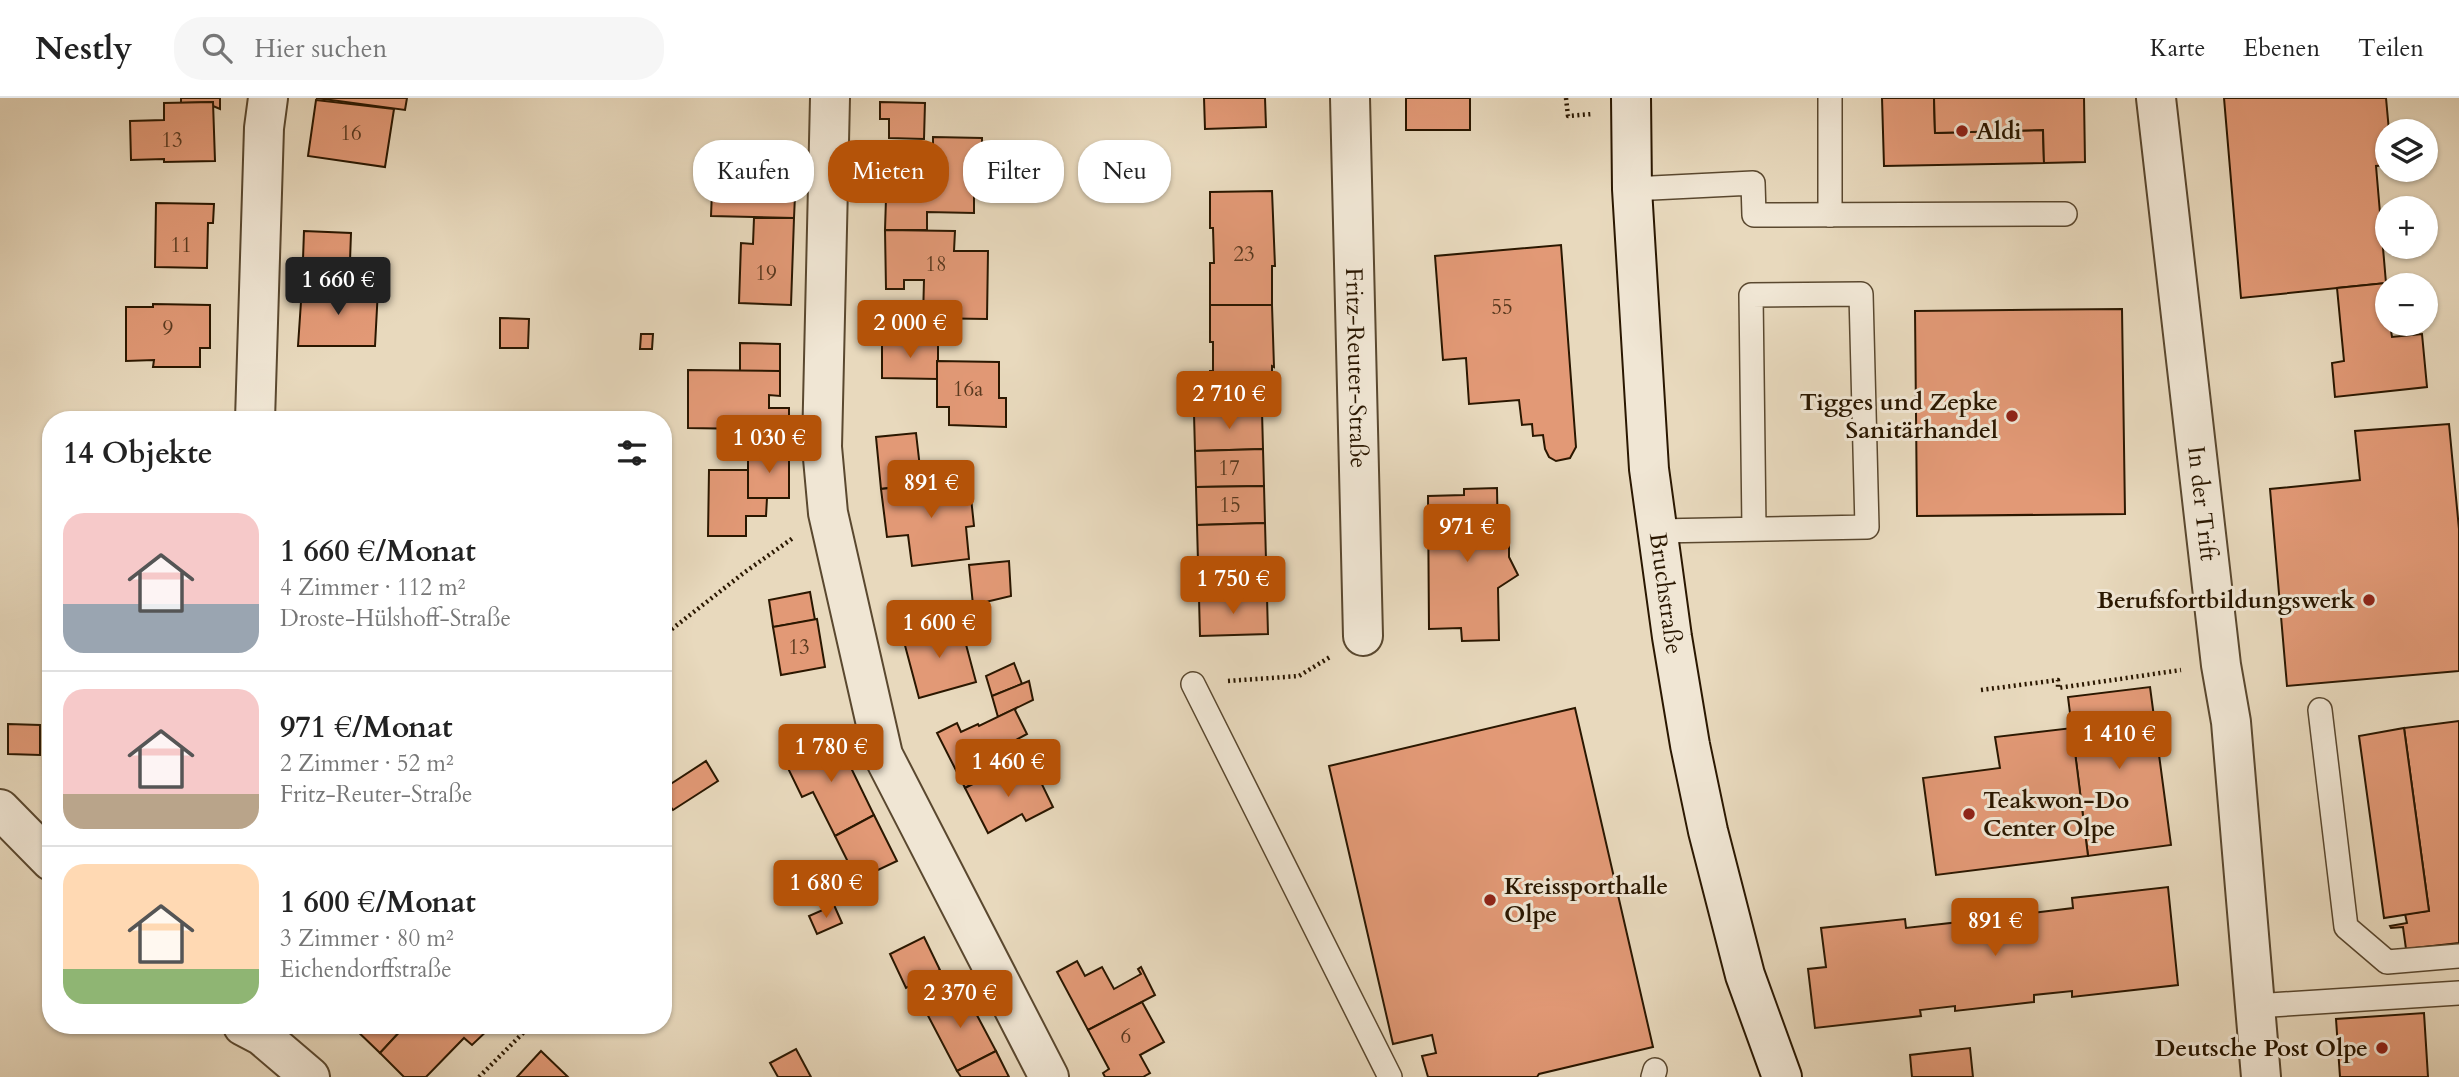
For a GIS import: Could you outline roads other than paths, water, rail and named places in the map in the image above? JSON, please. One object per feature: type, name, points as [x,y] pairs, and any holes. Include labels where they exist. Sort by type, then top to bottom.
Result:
[{"type":"street","points":[[255,411],[264,128],[268,98]]},
{"type":"street","points":[[830,98],[822,447],[828,513],[883,755],[1049,1077]]},
{"type":"street","name":"Fritz-Reuter-Straße","points":[[1350,98],[1363,636]]},
{"type":"street","name":"Bruchstraße","points":[[1631,98],[1632,189],[1649,469],[1690,745],[1707,831],[1745,975],[1782,1077]]},
{"type":"street","name":"In der Trift","points":[[2156,98],[2221,664],[2231,722],[2260,1077]]},
{"type":"street","points":[[0,809],[42,852]]},
{"type":"street","points":[[262,1034],[310,1077]]},
{"type":"lane","points":[[1830,98],[1830,215]]},
{"type":"lane","points":[[1632,189],[1753,184],[1754,215],[2065,214]]},
{"type":"lane","points":[[1657,531],[1867,527],[1861,294],[1751,295],[1754,529]]},
{"type":"lane","points":[[1194,684],[1390,1077]]},
{"type":"lane","points":[[2320,710],[2346,927],[2387,962],[2459,956]]},
{"type":"lane","points":[[2255,1006],[2459,993]]},
{"type":"place","name":"Aldi","points":[[1962,131]]},
{"type":"place","name":"Tigges und Zepke Sanitärhandel","points":[[2012,416]]},
{"type":"place","name":"Berufsfortbildungswerk","points":[[2369,600]]},
{"type":"place","name":"Teakwon-Do Center Olpe","points":[[1969,814]]},
{"type":"place","name":"Kreissporthalle Olpe","points":[[1490,900]]},
{"type":"place","name":"Deutsche Post Olpe","points":[[2382,1048]]}]
